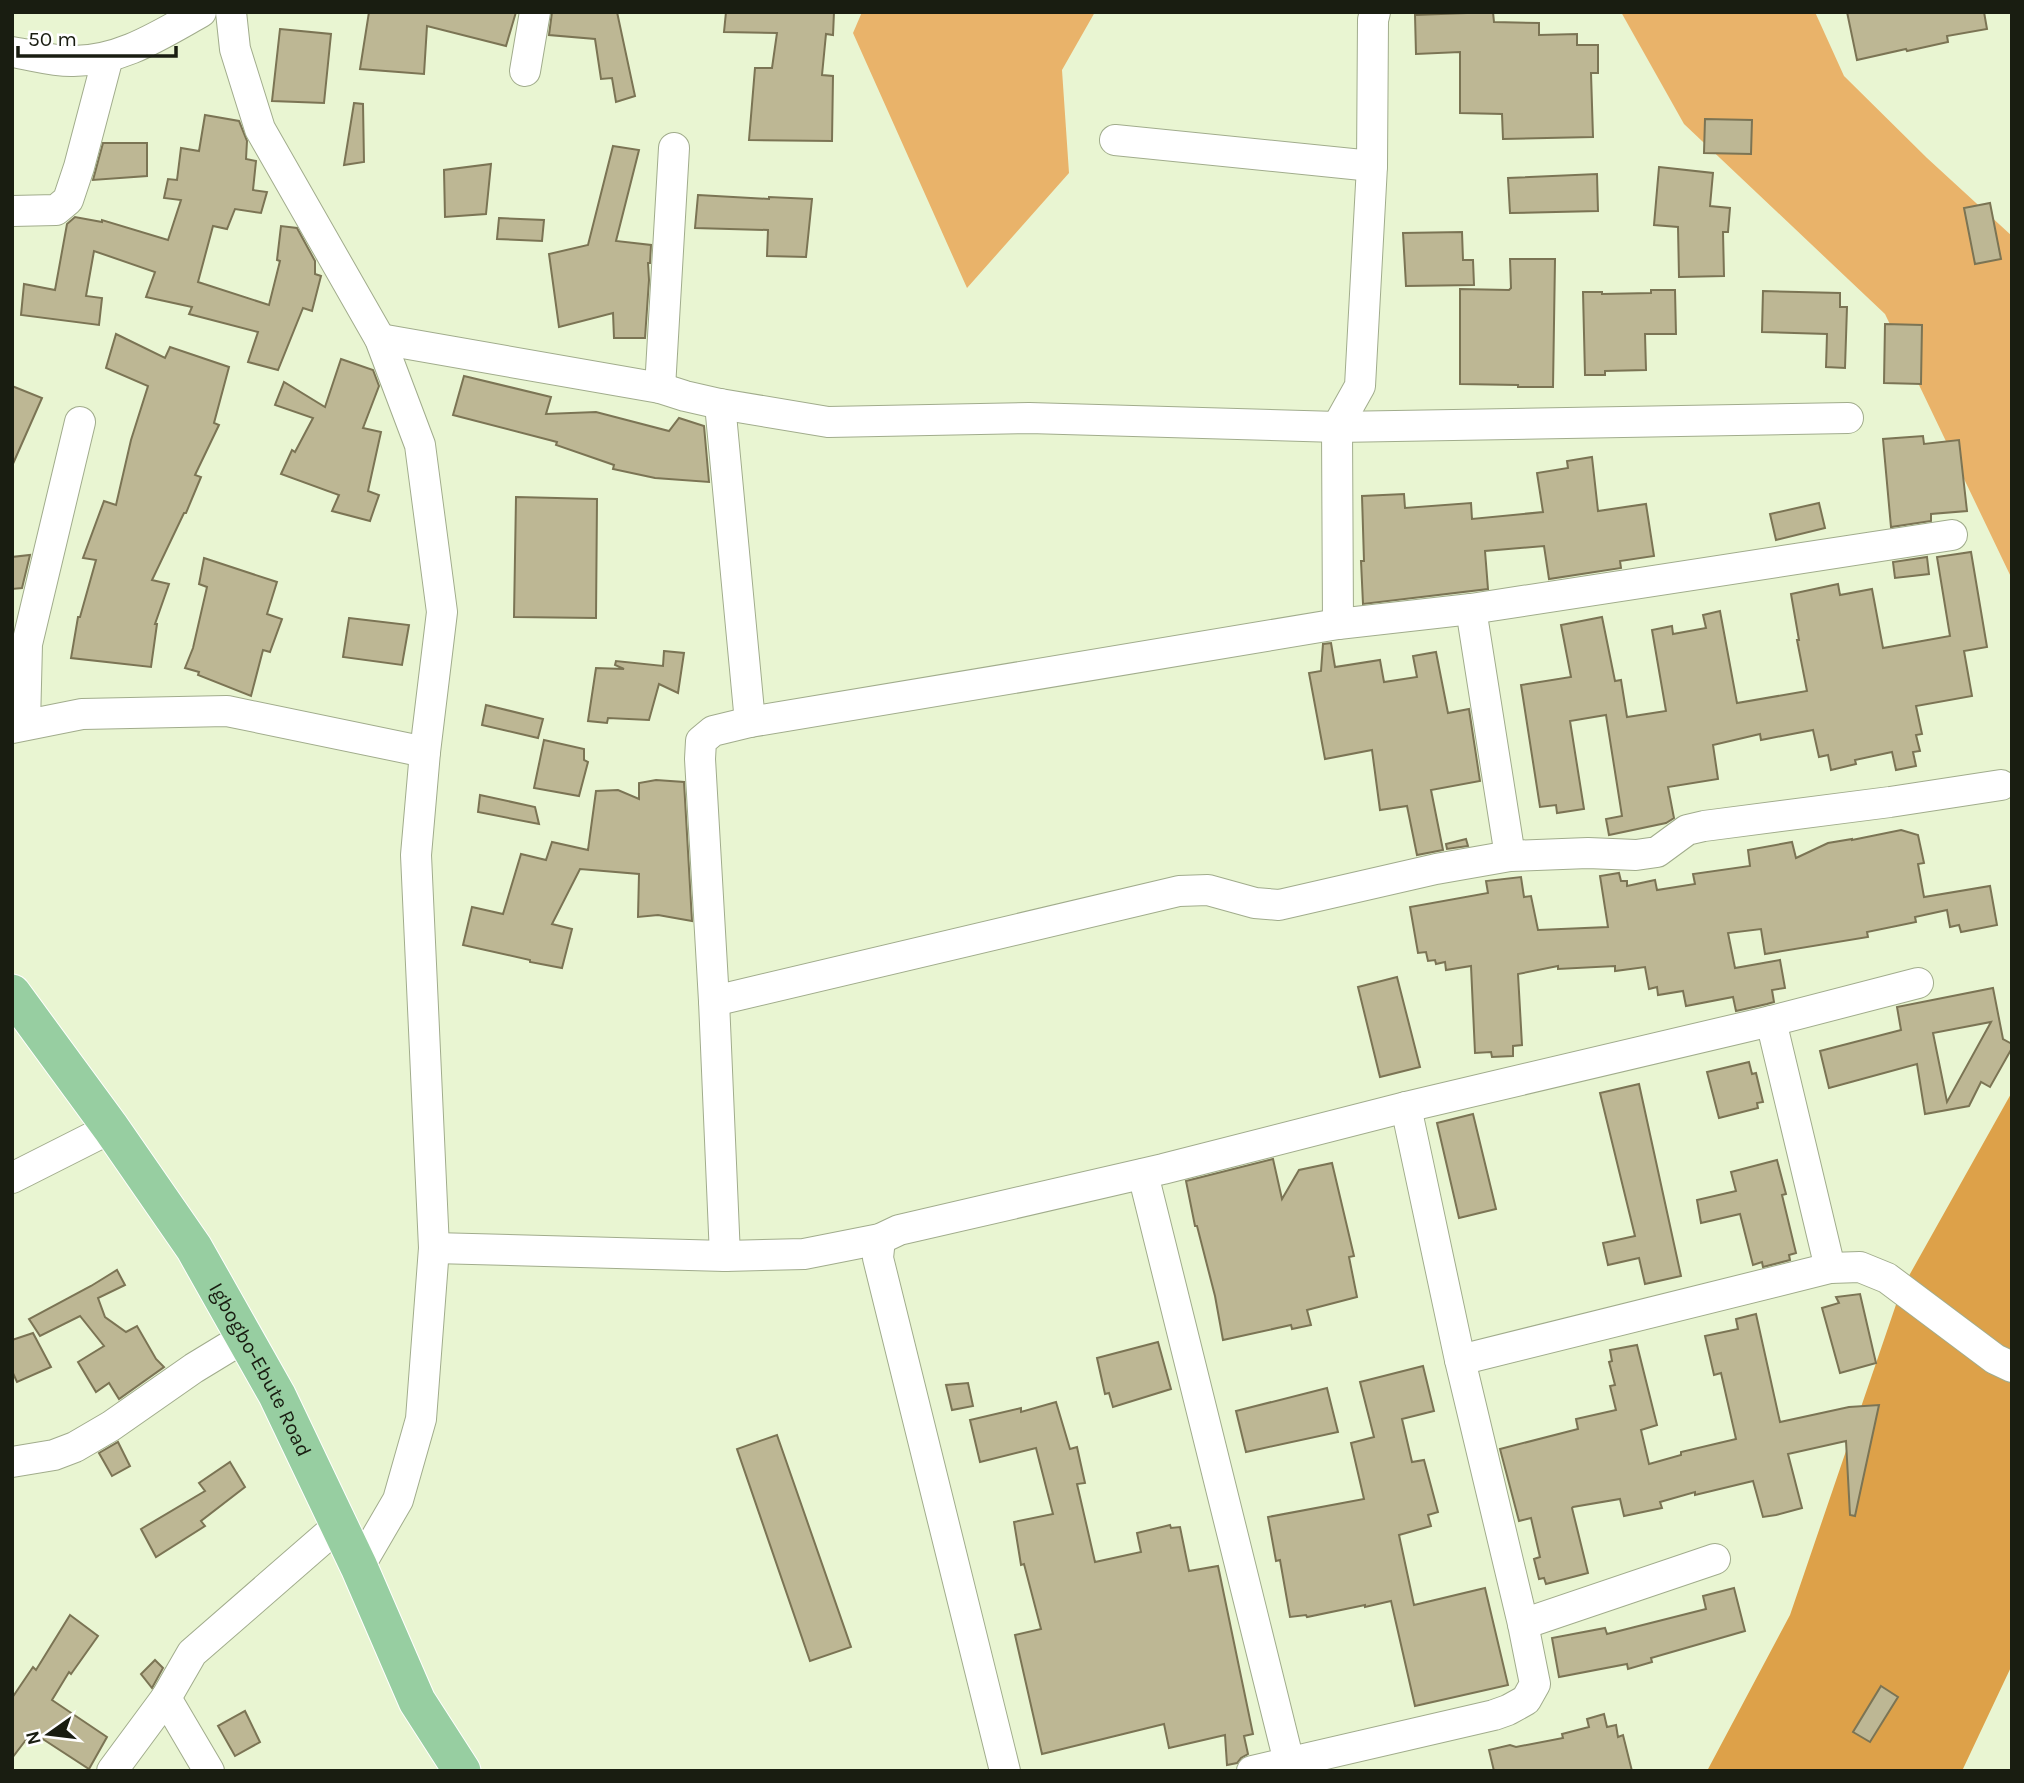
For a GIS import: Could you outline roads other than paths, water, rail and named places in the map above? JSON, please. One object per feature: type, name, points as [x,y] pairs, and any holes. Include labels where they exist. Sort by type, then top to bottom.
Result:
[{"type":"main road","name":"Igbogbo-Ebute Road","points":[[12,993],[111,1128],[194,1248],[277,1395],[340,1525],[417,1701],[461,1771]]},
{"type":"street","points":[[12,52],[48,60],[72,61],[108,57],[145,43],[201,12]]},
{"type":"street","points":[[231,12],[235,49],[260,129],[380,339],[420,444],[442,612],[416,855],[434,1248],[421,1419],[398,1500],[359,1567]]},
{"type":"street","points":[[526,71],[535,12]]},
{"type":"street","points":[[1338,625],[1337,427],[1360,386],[1372,166],[1373,20],[1376,12]]},
{"type":"street","points":[[12,211],[56,210],[68,200],[108,57]]},
{"type":"street","points":[[1115,140],[1372,166]]},
{"type":"street","points":[[660,388],[674,148]]},
{"type":"street","points":[[380,339],[660,388],[720,404],[828,422],[1028,418],[1337,427],[1848,418]]},
{"type":"street","points":[[720,404],[750,722]]},
{"type":"street","points":[[80,422],[27,644],[19,726],[82,714],[228,711],[425,752]]},
{"type":"street","points":[[724,1256],[715,1001],[700,759],[701,741],[713,731],[750,722],[1338,625],[1471,609],[1952,535]]},
{"type":"street","points":[[1471,609],[1510,856]]},
{"type":"street","points":[[715,1001],[1179,891],[1208,890],[1255,903],[1279,905],[1436,869],[1510,856],[1588,853],[1636,855],[1657,852],[1687,830],[1704,826],[2001,785]]},
{"type":"street","points":[[434,1248],[724,1256],[804,1254],[880,1239],[899,1230],[1143,1174],[1406,1107],[1771,1021],[1918,983]]},
{"type":"street","points":[[1771,1021],[1830,1268]]},
{"type":"street","points":[[1252,1771],[1494,1715],[1526,1700],[1535,1684],[1460,1360],[1406,1107]]},
{"type":"street","points":[[12,1178],[111,1128]]},
{"type":"street","points":[[1143,1174],[1289,1762]]},
{"type":"street","points":[[880,1239],[878,1258],[1005,1771]]},
{"type":"street","points":[[1460,1360],[1830,1268],[1860,1267],[1887,1278],[1995,1359],[2012,1367]]},
{"type":"street","points":[[14,1455],[54,1455],[75,1447],[111,1426],[194,1368],[245,1338]]},
{"type":"street","points":[[112,1771],[166,1698],[192,1653],[340,1525]]},
{"type":"street","points":[[1523,1624],[1714,1559]]},
{"type":"street","points":[[166,1698],[209,1771]]}]
